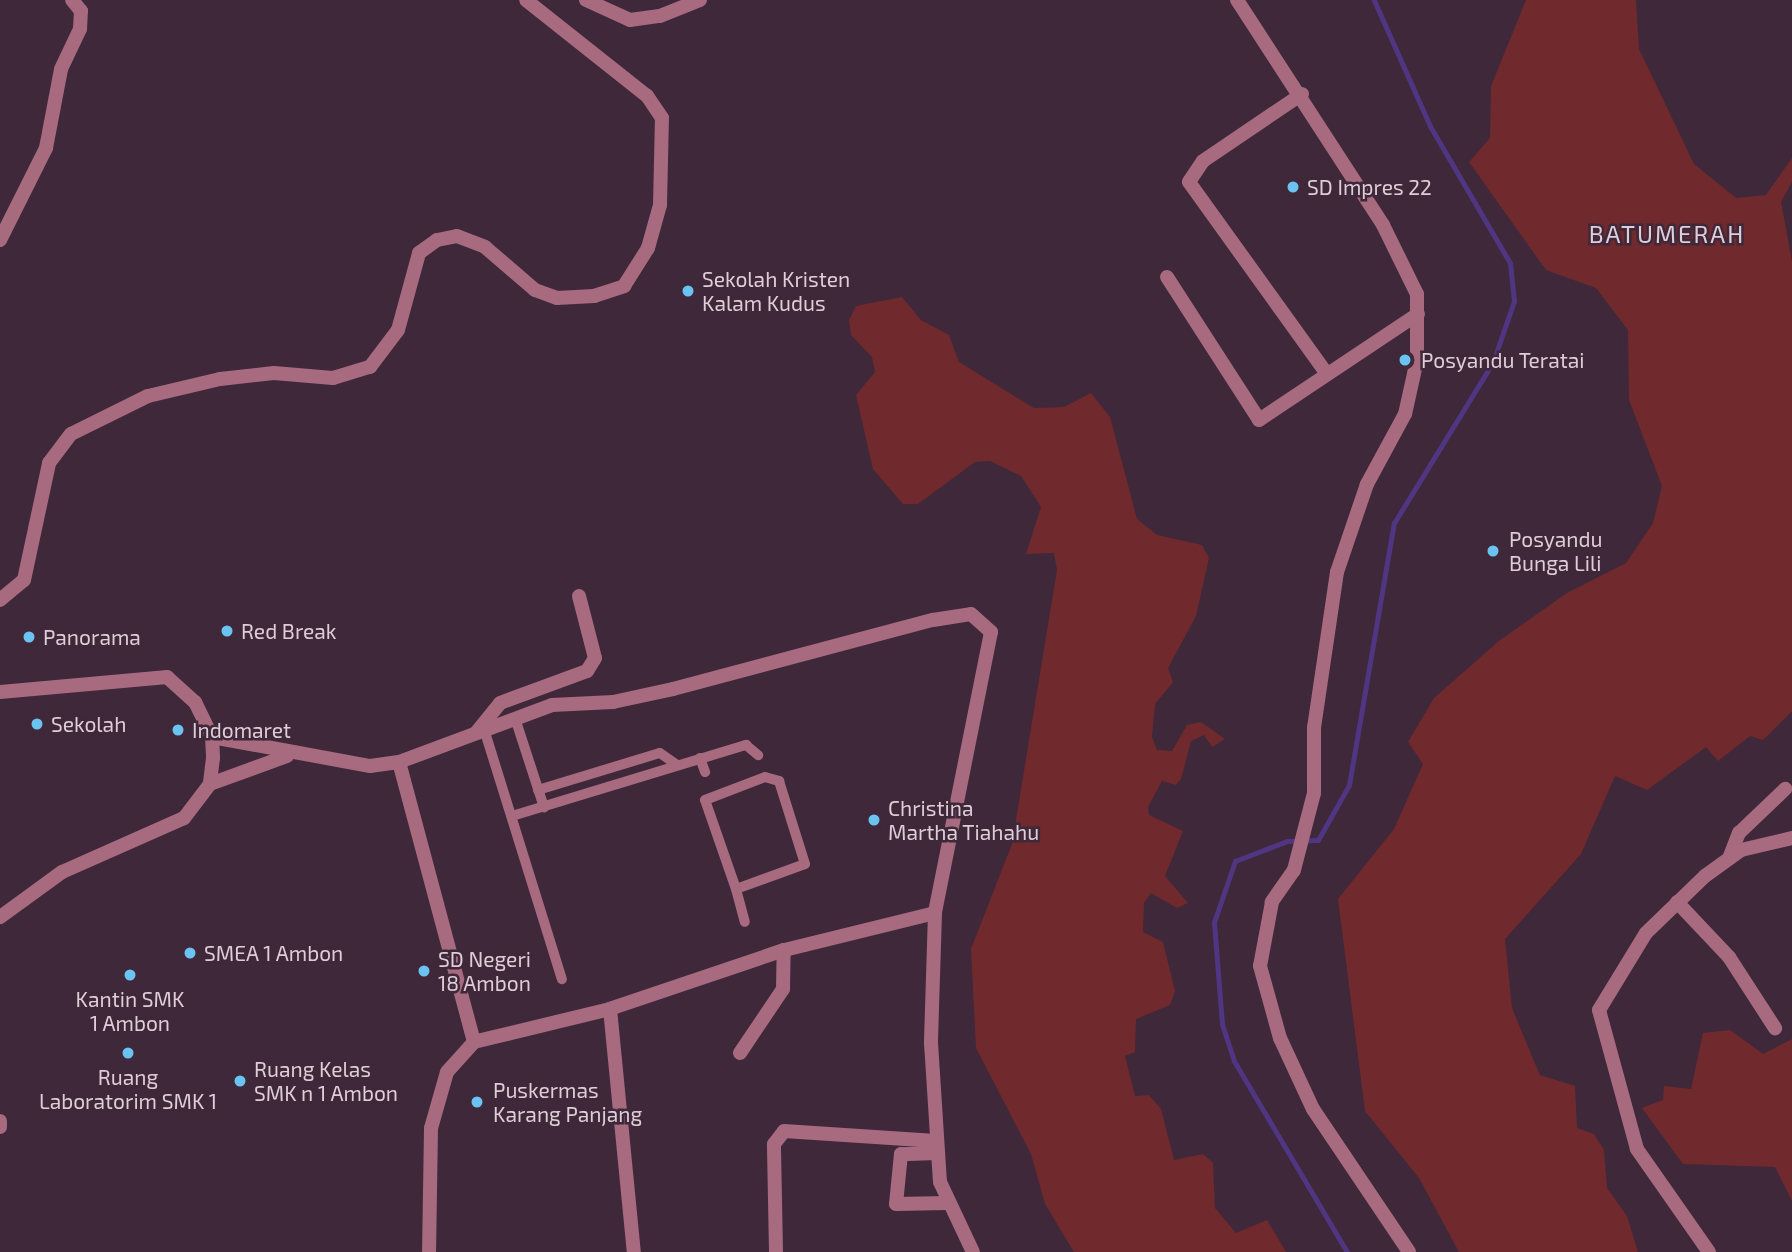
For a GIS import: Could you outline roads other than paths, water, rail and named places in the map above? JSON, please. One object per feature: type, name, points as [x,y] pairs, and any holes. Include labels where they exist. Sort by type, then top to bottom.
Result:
[{"type":"street","points":[[0,240],[48,138],[61,69],[80,29],[81,11],[72,0]]},
{"type":"street","points":[[0,600],[24,580],[49,463],[71,434],[148,396],[220,379],[274,373],[333,378],[370,367],[398,330],[419,253],[452,236],[499,254],[535,290],[573,299],[619,290],[648,248],[665,154],[657,107],[526,0]]},
{"type":"street","points":[[586,0],[630,20],[660,16],[700,0]]},
{"type":"street","points":[[1237,0],[1302,94],[1383,225],[1410,277],[1418,314],[1418,360],[1405,414],[1367,485],[1328,607],[1314,727],[1314,793],[1294,870],[1272,902],[1260,966],[1280,1038],[1313,1110],[1409,1252]]},
{"type":"street","points":[[1302,94],[1203,161],[1189,182],[1327,373]]},
{"type":"street","points":[[1167,277],[1259,420],[1418,314]]},
{"type":"street","points":[[480,731],[500,703],[587,671],[595,658],[579,596]]},
{"type":"street","points":[[212,737],[287,756],[345,766],[399,762],[552,705],[613,702],[673,689],[933,620],[980,618],[991,632],[989,659],[935,914],[937,1147],[946,1203],[973,1252]]},
{"type":"street","points":[[0,692],[167,677],[195,702],[212,737],[210,784],[197,807],[162,832],[62,872],[0,917]]},
{"type":"street","points":[[210,784],[287,756]]},
{"type":"street","points":[[399,762],[474,1042]]},
{"type":"street","points":[[1730,856],[1739,833],[1785,789]]},
{"type":"street","points":[[1709,1252],[1637,1149],[1599,1010],[1646,933],[1677,902],[1730,856],[1792,838]]},
{"type":"street","points":[[1677,902],[1729,957],[1775,1028]]},
{"type":"street","points":[[429,1252],[431,1128],[447,1072],[474,1042],[610,1009],[784,950],[935,914]]},
{"type":"street","points":[[740,1052],[783,989],[784,950]]},
{"type":"street","points":[[610,1009],[634,1252]]},
{"type":"street","points":[[0,1121],[0,1127]]},
{"type":"street","points":[[776,1252],[774,1144],[784,1131],[937,1147]]},
{"type":"street","points":[[937,1147],[901,1154],[896,1204],[946,1203]]},
{"type":"lane","points":[[515,718],[544,807]]},
{"type":"lane","points":[[480,731],[512,816],[562,979]]},
{"type":"lane","points":[[512,816],[746,745],[758,755]]},
{"type":"lane","points":[[538,790],[660,753],[677,765]]},
{"type":"lane","points":[[700,758],[705,772]]},
{"type":"lane","points":[[736,889],[805,864],[779,781],[764,773],[712,791],[705,804],[745,922]]},
{"type":"waterway","points":[[1347,1252],[1234,1061],[1222,1024],[1214,922],[1235,861],[1287,841],[1318,840],[1349,785],[1394,523],[1493,362],[1514,301],[1510,263],[1430,126],[1374,0]]},
{"type":"place","name":"SD Impres 22","points":[[1293,187]]},
{"type":"place","name":"Sekolah Kristen Kalam Kudus","points":[[688,291]]},
{"type":"place","name":"Posyandu Teratai","points":[[1405,360]]},
{"type":"place","name":"Posyandu Bunga Lili","points":[[1493,551]]},
{"type":"place","name":"Red Break","points":[[227,631]]},
{"type":"place","name":"Panorama","points":[[29,637]]},
{"type":"place","name":"Sekolah","points":[[37,724]]},
{"type":"place","name":"Indomaret","points":[[178,730]]},
{"type":"place","name":"Christina Martha Tiahahu","points":[[874,820]]},
{"type":"place","name":"SMEA 1 Ambon","points":[[190,953]]},
{"type":"place","name":"SD Negeri 18 Ambon","points":[[424,971]]},
{"type":"place","name":"Kantin SMK 1 Ambon","points":[[130,975]]},
{"type":"place","name":"Ruang Laboratorim SMK 1","points":[[128,1053]]},
{"type":"place","name":"Ruang Kelas SMK n 1 Ambon","points":[[240,1081]]},
{"type":"place","name":"Puskermas Karang Panjang","points":[[477,1102]]},
{"type":"district","name":"BATUMERAH","points":[[1667,234]]}]
